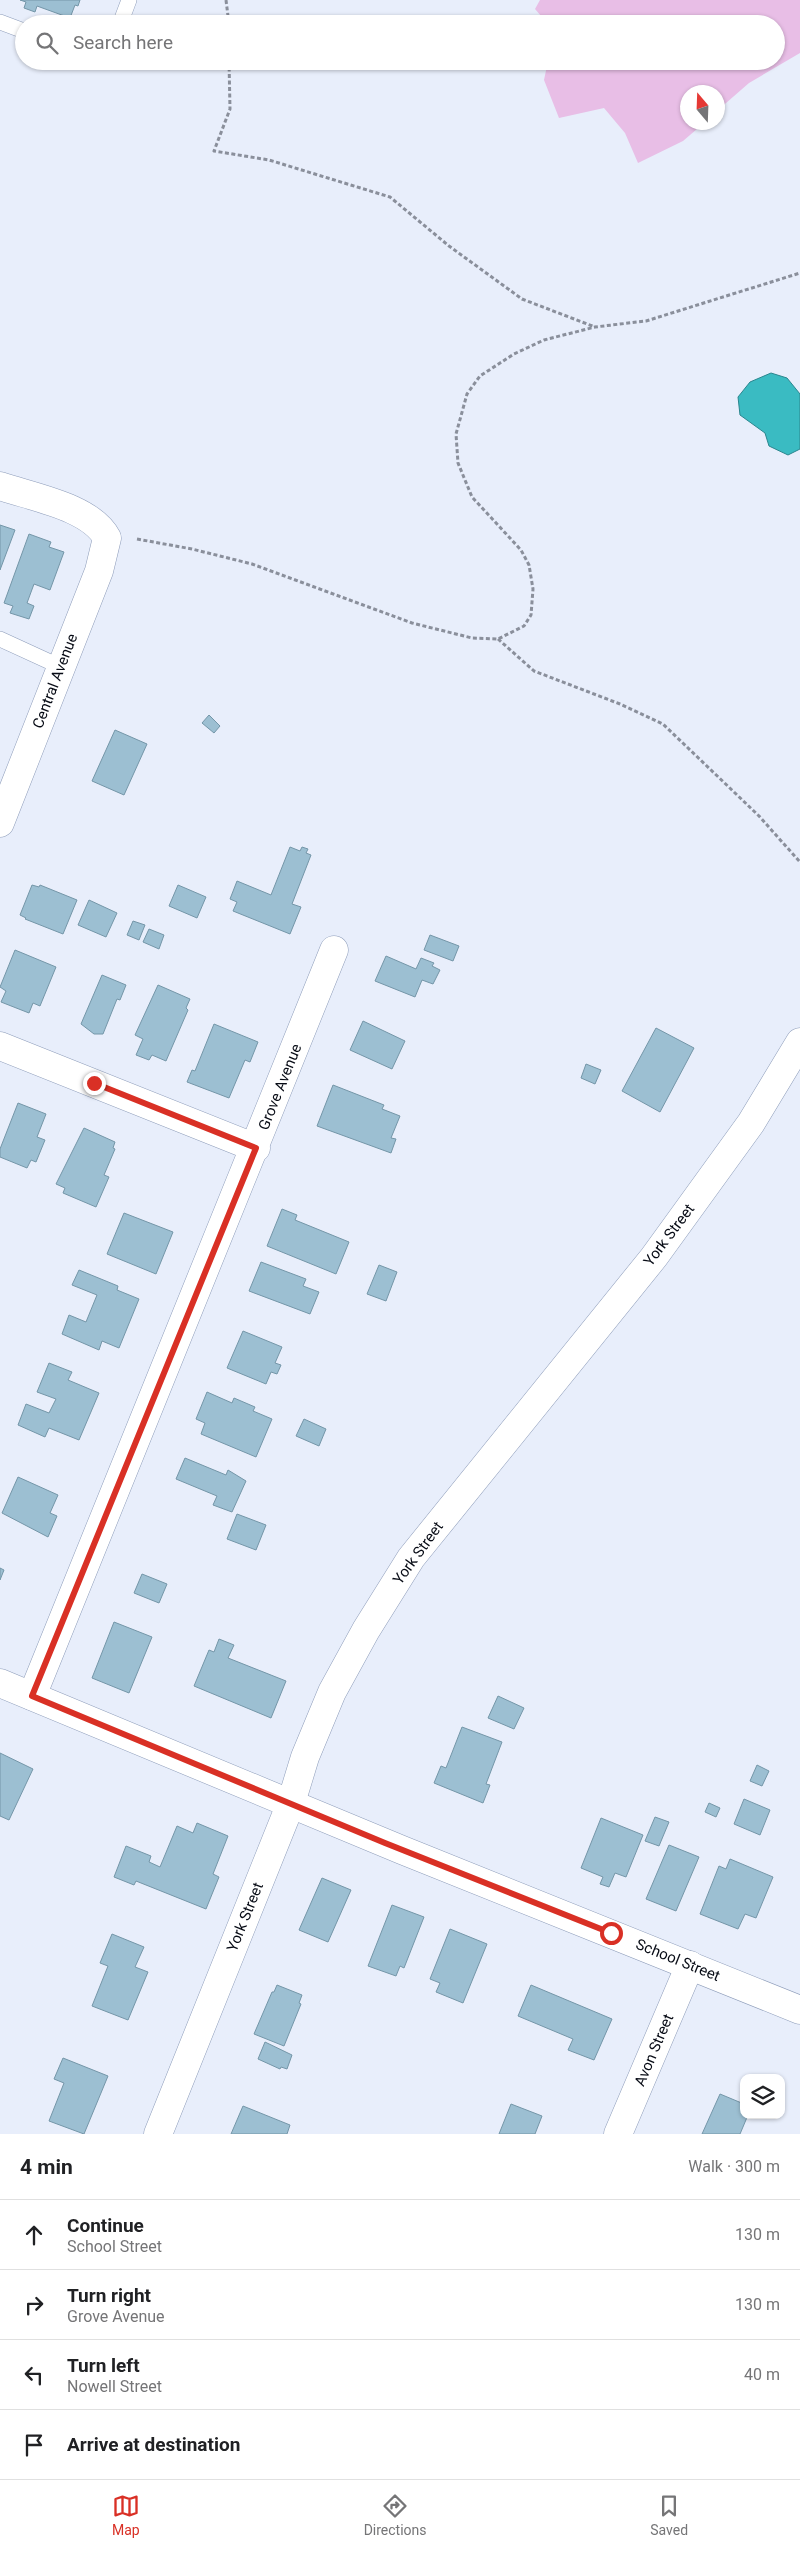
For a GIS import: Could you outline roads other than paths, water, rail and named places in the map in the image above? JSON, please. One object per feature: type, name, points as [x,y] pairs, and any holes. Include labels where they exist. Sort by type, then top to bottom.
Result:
[{"type":"street","name":"Central Avenue","points":[[0,486],[92,519],[107,538],[99,571],[0,823]]},
{"type":"street","name":"Grove Avenue","points":[[32,1696],[256,1148],[334,950]]},
{"type":"street","name":"York Street","points":[[158,2134],[291,1803],[305,1757],[332,1692],[366,1630],[411,1558],[654,1257],[751,1123],[800,1042]]},
{"type":"street","points":[[0,1046],[256,1148]]},
{"type":"street","name":"School Street","points":[[0,1683],[800,2010]]},
{"type":"street","name":"Avon Street","points":[[618,2134],[690,1965]]},
{"type":"lane","points":[[123,15],[129,0]]},
{"type":"lane","points":[[0,22],[15,28]]},
{"type":"lane","points":[[0,639],[61,668]]},
{"type":"water","points":[[771,373],[787,378],[800,394],[800,449],[788,455],[769,446],[765,433],[740,415],[738,397],[750,382]]}]
